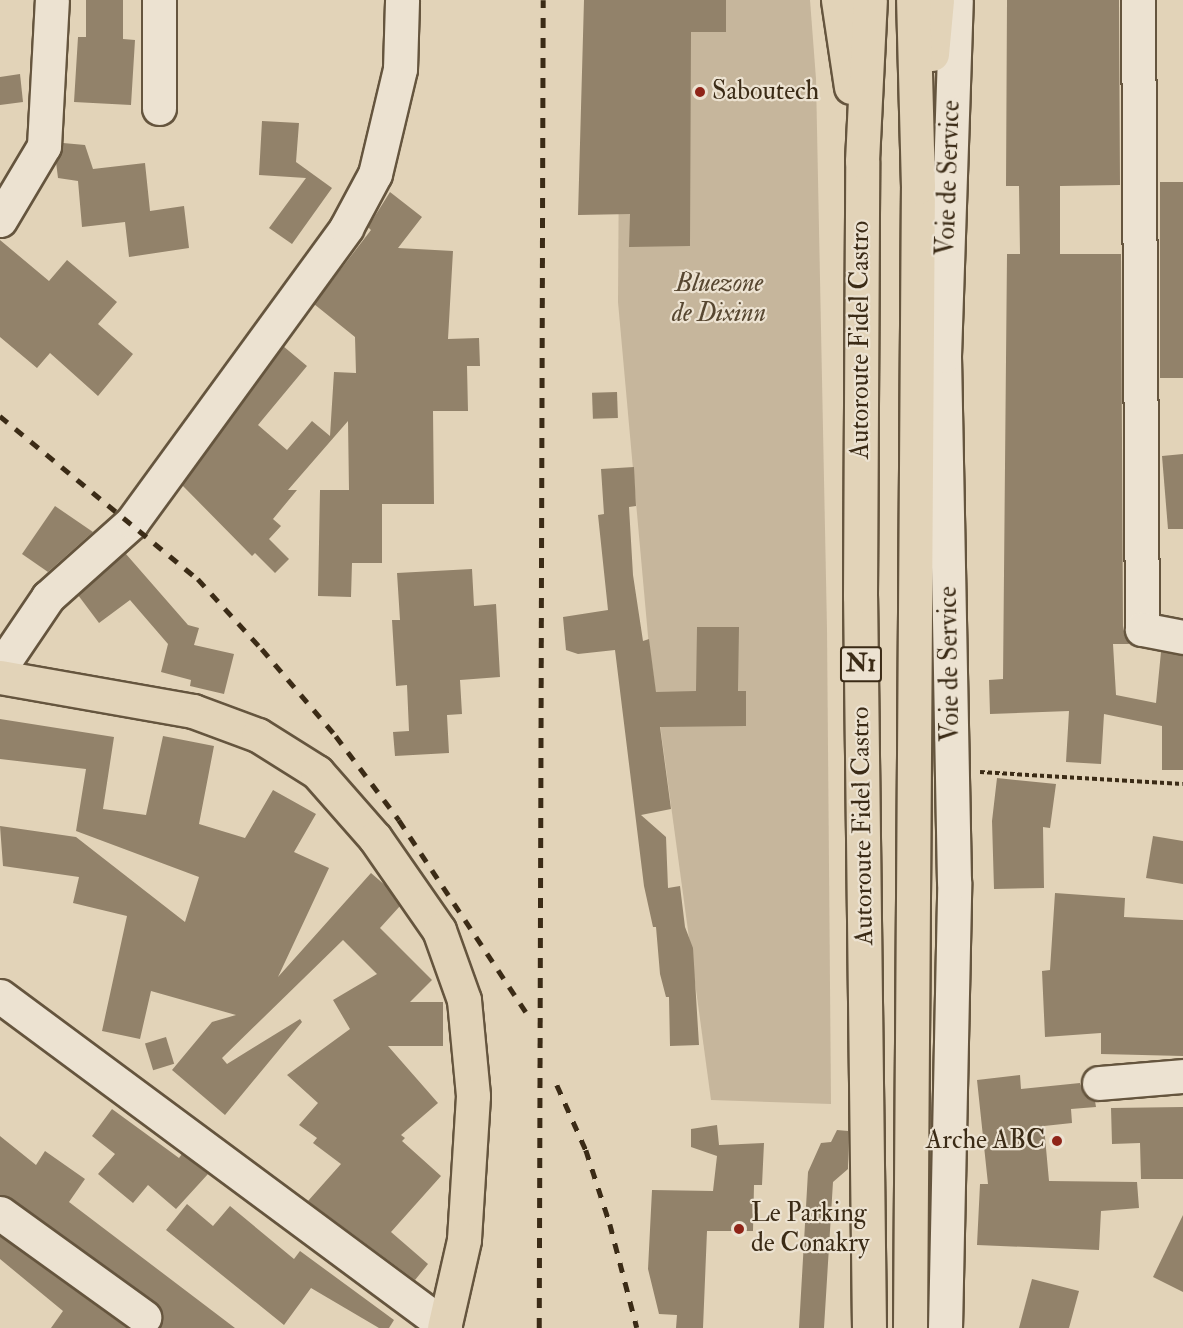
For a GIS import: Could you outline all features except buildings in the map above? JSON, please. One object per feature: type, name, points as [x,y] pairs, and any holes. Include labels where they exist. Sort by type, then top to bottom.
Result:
[{"type":"main road","points":[[838,0],[862,161]]},
{"type":"main road","name":"Autoroute Fidel Castro","points":[[869,1328],[861,596],[862,161],[870,0]]},
{"type":"main road","name":"Autoroute Fidel Castro","points":[[910,1328],[918,187],[913,0]]},
{"type":"main road","points":[[918,187],[937,0]]},
{"type":"main road","points":[[0,677],[193,711],[258,735],[317,772],[375,838],[438,930],[464,1000],[473,1096],[464,1240],[444,1327]]},
{"type":"street","points":[[0,220],[44,146],[52,0]]},
{"type":"street","points":[[159,0],[159,108]]},
{"type":"street","points":[[0,668],[48,597],[132,522],[346,228],[375,174],[400,69],[402,0]]},
{"type":"street","name":"Voie de Service","points":[[945,1328],[953,770],[944,356],[956,0]]},
{"type":"street","points":[[1138,0],[1142,629],[1183,637]]},
{"type":"street","points":[[0,996],[444,1327]]},
{"type":"street","points":[[1099,1083],[1183,1076]]},
{"type":"street","points":[[0,1213],[144,1317]]},
{"type":"path","points":[[953,770],[1183,784]]},
{"type":"green space","name":"Bluezone de Dixinn","points":[[620,0],[810,0],[816,79],[827,629],[831,1104],[711,1100],[648,636],[618,302]]},
{"type":"railway","points":[[539,1328],[543,0]]},
{"type":"railway","points":[[0,416],[198,579],[262,649],[336,736],[399,820],[528,1015]]},
{"type":"railway","points":[[557,1085],[586,1150],[610,1224],[637,1328]]},
{"type":"place","name":"Saboutech","points":[[700,92]]},
{"type":"place","name":"Arche ABC","points":[[1057,1141]]},
{"type":"place","name":"Le Parking de Conakry","points":[[739,1229]]}]
